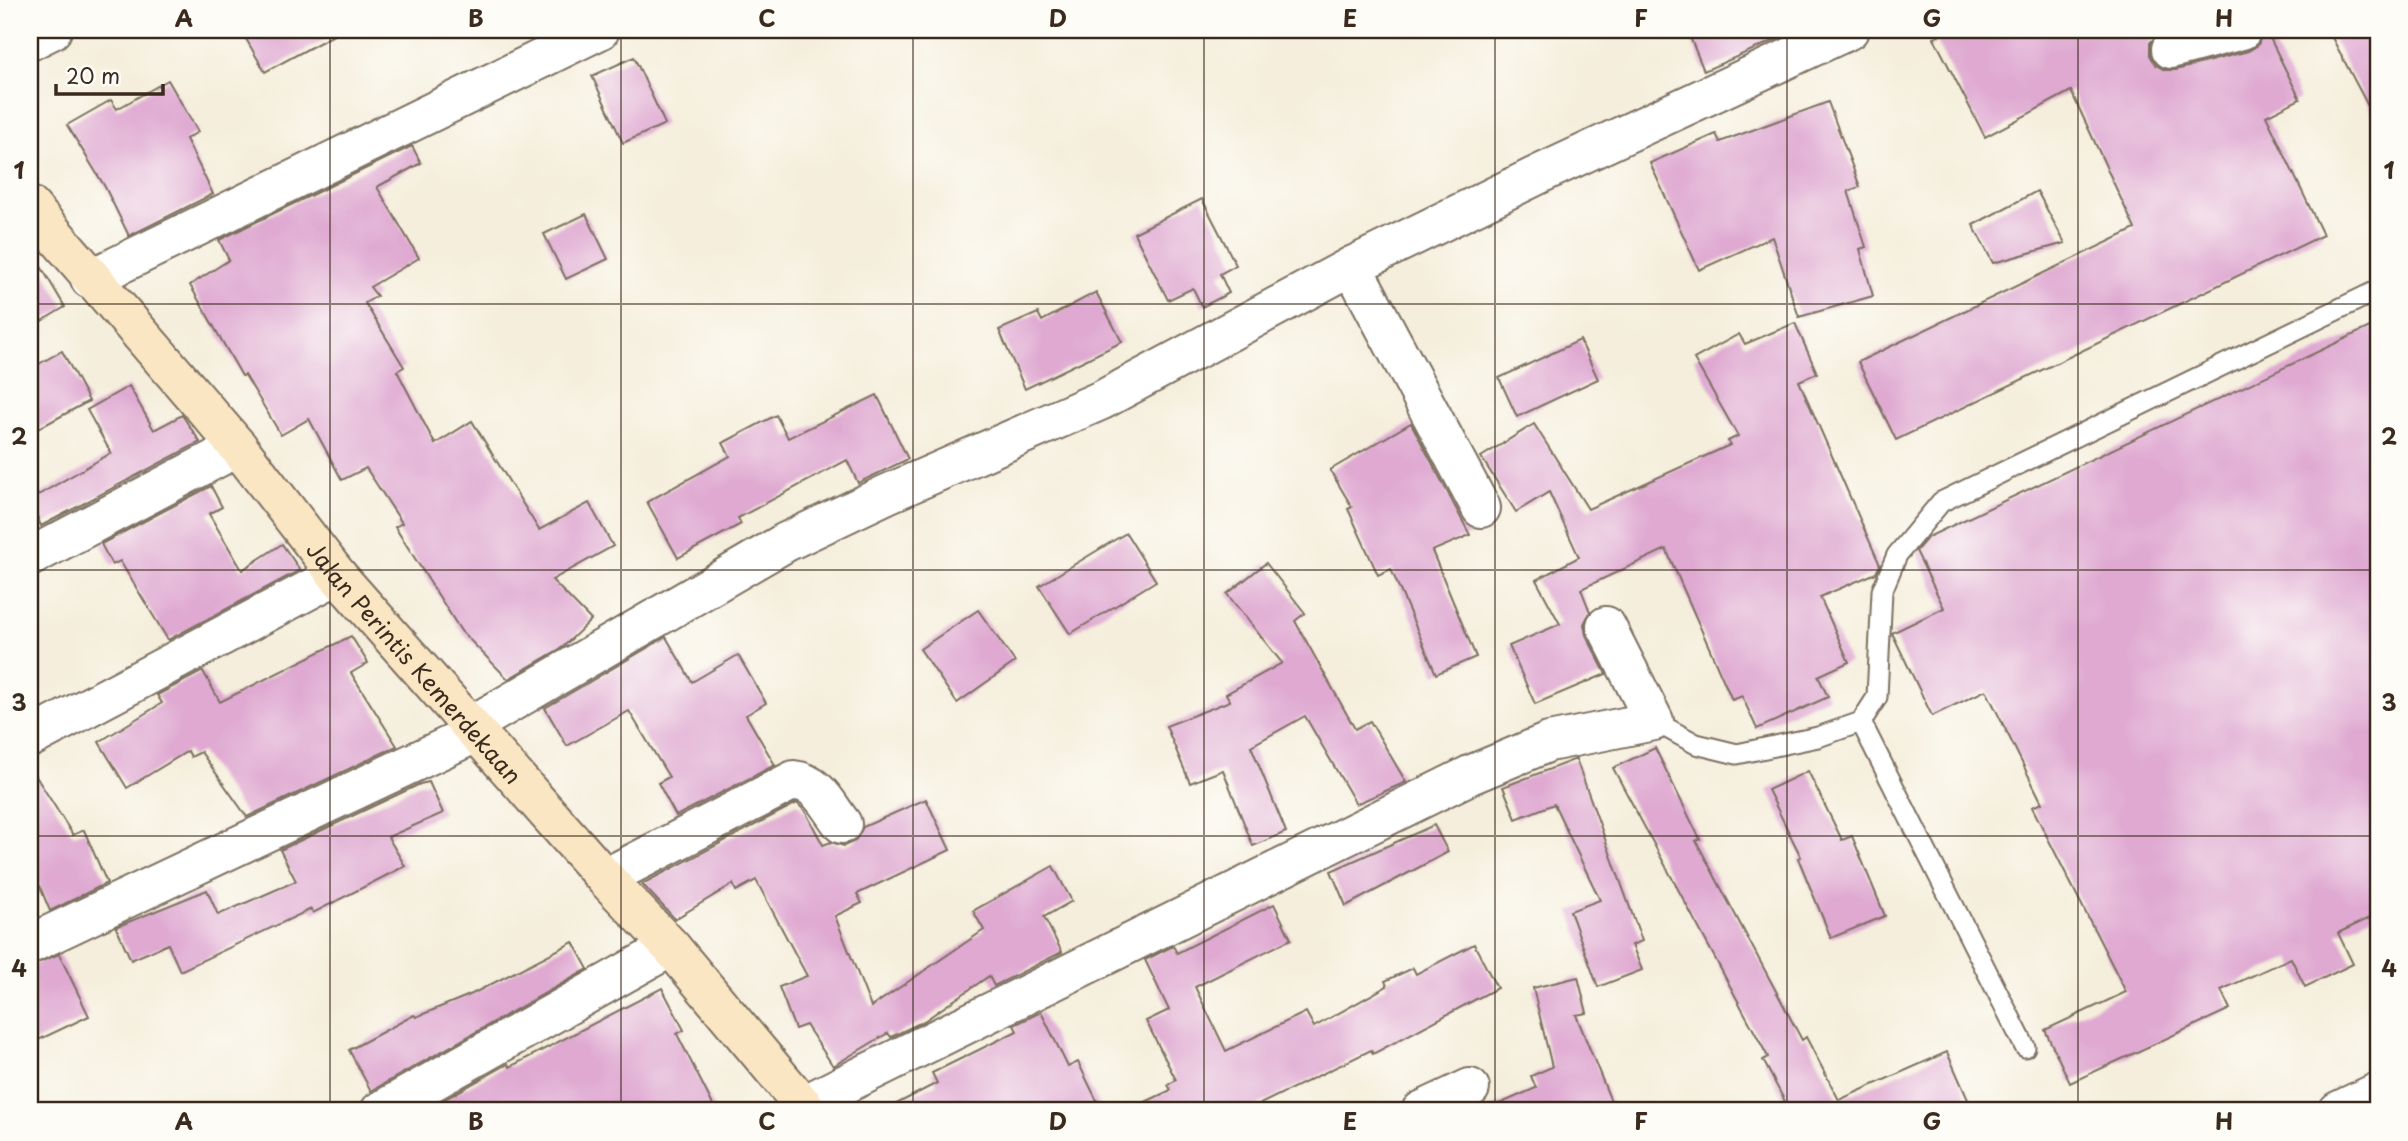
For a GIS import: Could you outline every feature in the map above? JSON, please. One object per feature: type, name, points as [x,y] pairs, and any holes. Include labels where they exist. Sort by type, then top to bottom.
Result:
[{"type":"street","points":[[30,41],[52,30]]},
{"type":"street","points":[[90,279],[600,30]]},
{"type":"street","points":[[30,944],[474,729],[786,542],[887,494],[1102,400],[1352,266],[1544,172],[1849,30]]},
{"type":"street","points":[[2171,50],[2242,30]]},
{"type":"street","name":"Jalan Perintis Kemerdekaan","points":[[30,206],[90,279],[238,447],[337,575],[605,878],[671,947],[806,1108]]},
{"type":"street","points":[[1352,266],[1481,508]]},
{"type":"street","points":[[30,557],[238,447]]},
{"type":"street","points":[[30,738],[337,575]]},
{"type":"street","points":[[806,1108],[1470,775],[1549,743],[1654,722],[1606,626]]},
{"type":"street","points":[[605,878],[794,780],[806,782],[816,789],[842,824]]},
{"type":"street","points":[[380,1111],[671,947]]},
{"type":"street","points":[[1421,1111],[1471,1088]]},
{"type":"street","points":[[2338,1111],[2378,1092]]},
{"type":"lane","points":[[1654,722],[1696,744],[1737,754],[1818,737],[1861,722],[1877,697],[1882,591],[1897,555],[1941,502],[2378,290]]},
{"type":"lane","points":[[1861,722],[2025,1047]]},
{"type":"building","points":[[241,30],[343,30],[265,72]]},
{"type":"building","points":[[1687,30],[1798,30],[1704,71]]},
{"type":"building","points":[[1950,30],[2162,30],[2150,43],[2150,55],[2156,65],[2165,70],[2176,70],[2248,51],[2258,45],[2263,30],[2266,30],[2300,99],[2266,116],[2323,235],[1896,440],[1858,362],[2135,229],[2071,91],[1985,137],[1934,38]]},
{"type":"building","points":[[2328,30],[2378,30],[2378,125]]},
{"type":"building","points":[[634,57],[665,124],[623,143],[592,76]]},
{"type":"building","points":[[168,80],[198,132],[186,139],[213,194],[129,236],[105,187],[67,125],[111,100],[117,109]]},
{"type":"building","points":[[1828,102],[1860,187],[1848,191],[1866,247],[1860,249],[1873,296],[1799,317],[1772,237],[1699,270],[1650,163],[1716,134],[1720,142]]},
{"type":"building","points":[[412,146],[421,163],[377,187],[419,258],[370,287],[377,296],[365,303],[404,367],[397,371],[435,444],[472,421],[539,530],[589,503],[613,546],[552,580],[591,620],[563,647],[508,679],[461,631],[395,527],[402,523],[366,468],[342,480],[309,419],[281,435],[245,375],[242,376],[190,285],[229,260],[219,240]]},
{"type":"building","points":[[2037,191],[2065,243],[1993,263],[1973,225]]},
{"type":"building","points":[[1202,199],[1236,265],[1220,274],[1229,293],[1202,307],[1193,288],[1168,300],[1134,233]]},
{"type":"building","points":[[586,214],[608,259],[566,279],[544,234]]},
{"type":"building","points":[[30,248],[65,307],[30,328]]},
{"type":"building","points":[[1096,292],[1122,342],[1025,389],[999,330],[1038,313],[1042,321]]},
{"type":"building","points":[[1795,323],[1817,373],[1799,381],[1880,565],[1876,573],[1820,597],[1849,662],[1818,676],[1828,697],[1757,729],[1742,696],[1732,700],[1666,549],[1581,589],[1590,612],[1584,624],[1586,635],[1606,674],[1535,704],[1509,646],[1560,624],[1536,580],[1579,557],[1549,492],[1516,512],[1481,457],[1534,424],[1588,509],[1730,445],[1728,441],[1738,436],[1694,359],[1739,334],[1745,344]]},
{"type":"building","points":[[2378,323],[2378,914],[2338,933],[2353,964],[2305,987],[2291,958],[2221,990],[2230,1009],[2070,1083],[2045,1030],[2126,992],[2032,807],[2042,803],[1986,690],[1932,716],[1892,633],[1944,608],[1916,551],[1928,537]]},
{"type":"building","points":[[1580,340],[1598,379],[1517,417],[1499,378]]},
{"type":"building","points":[[62,351],[89,401],[30,433],[30,369]]},
{"type":"building","points":[[129,386],[154,430],[182,415],[200,442],[41,526],[30,500],[111,453],[87,410]]},
{"type":"building","points":[[877,395],[908,459],[858,483],[847,460],[738,518],[741,524],[678,558],[647,502],[730,456],[723,443],[776,415],[788,438]]},
{"type":"building","points":[[1411,423],[1470,535],[1432,551],[1476,657],[1436,674],[1391,569],[1378,575],[1348,509],[1352,507],[1330,470]]},
{"type":"building","points":[[211,486],[222,507],[209,514],[242,570],[282,544],[300,570],[168,640],[120,561],[112,565],[101,544]]},
{"type":"building","points":[[1126,533],[1156,581],[1070,634],[1039,586]]},
{"type":"building","points":[[1266,563],[1305,613],[1295,621],[1355,729],[1370,721],[1406,782],[1356,804],[1305,716],[1251,746],[1286,832],[1253,846],[1223,770],[1190,783],[1166,726],[1230,701],[1226,694],[1282,663],[1227,594]]},
{"type":"building","points":[[978,610],[1015,662],[957,703],[920,649]]},
{"type":"building","points":[[351,636],[368,663],[351,673],[397,746],[247,817],[201,752],[191,757],[188,751],[127,788],[99,742],[162,703],[157,695],[203,671],[220,702]]},
{"type":"building","points":[[666,637],[692,682],[738,655],[766,703],[746,715],[775,765],[676,816],[658,783],[669,777],[629,711],[567,746],[545,708]]},
{"type":"building","points":[[1655,748],[1700,839],[1696,841],[1802,1040],[1806,1037],[1839,1100],[1947,1052],[1973,1111],[1790,1111],[1763,1060],[1768,1057],[1613,768]]},
{"type":"building","points":[[1576,759],[1642,941],[1632,945],[1642,970],[1598,987],[1570,911],[1600,900],[1554,804],[1516,819],[1503,787]]},
{"type":"building","points":[[30,767],[73,835],[84,830],[107,883],[50,911],[30,863]]},
{"type":"building","points":[[1808,771],[1842,840],[1852,836],[1885,916],[1831,938],[1798,858],[1801,857],[1768,790]]},
{"type":"building","points":[[429,782],[443,813],[388,837],[405,866],[313,913],[311,909],[180,971],[168,944],[131,960],[116,927],[207,890],[218,915],[296,881],[280,850]]},
{"type":"building","points":[[926,799],[950,850],[857,894],[862,903],[835,916],[871,1007],[984,930],[973,911],[1053,866],[1072,901],[1044,917],[1062,952],[994,986],[989,976],[924,1021],[891,1037],[888,1033],[833,1066],[806,1025],[795,1029],[779,987],[807,976],[756,880],[736,891],[733,884],[675,919],[642,884],[797,803],[805,811],[823,845],[831,842],[844,846],[855,841],[863,827]]},
{"type":"building","points":[[1434,825],[1448,852],[1346,906],[1331,871]]},
{"type":"building","points":[[1274,904],[1291,939],[1195,987],[1226,1051],[1306,1012],[1314,1027],[1387,986],[1385,981],[1413,968],[1416,974],[1474,944],[1497,988],[1373,1054],[1371,1050],[1246,1111],[1126,1111],[1171,1090],[1168,1085],[1176,1080],[1146,1021],[1169,1010],[1145,960],[1173,946],[1177,953]]},
{"type":"building","points":[[573,942],[588,969],[371,1091],[349,1050],[414,1015],[416,1017],[472,994]]},
{"type":"building","points":[[59,954],[89,1016],[30,1044],[30,966]]},
{"type":"building","points":[[1578,977],[1587,1013],[1576,1015],[1615,1111],[1483,1111],[1536,1088],[1531,1076],[1552,1067],[1533,988]]},
{"type":"building","points":[[662,988],[684,1030],[677,1034],[716,1111],[424,1111],[508,1064],[510,1067]]},
{"type":"building","points":[[1041,1012],[1068,1067],[1078,1062],[1102,1111],[883,1111],[937,1083],[932,1073],[1017,1031],[1014,1025]]}]
